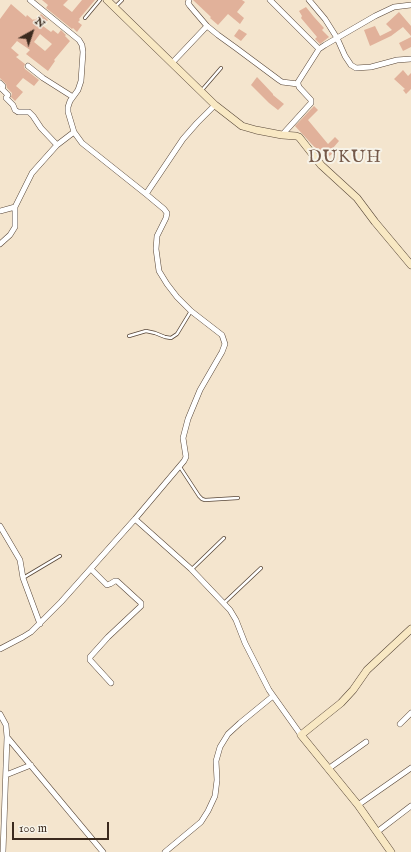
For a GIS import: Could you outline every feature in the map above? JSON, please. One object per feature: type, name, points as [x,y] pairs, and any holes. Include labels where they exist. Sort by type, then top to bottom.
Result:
[{"type":"street","points":[[0,649],[31,632],[40,624],[91,569],[180,467],[186,457],[183,438],[188,419],[200,390],[225,344],[222,335],[191,311],[177,297],[159,271],[156,249],[158,236],[166,218],[164,209],[82,143],[74,132],[68,107],[78,90],[81,81],[82,45],[79,40],[30,0]]},
{"type":"street","points":[[107,0],[215,105],[242,126],[249,129],[296,136],[299,138],[321,165],[358,198],[375,222],[411,265]]},
{"type":"street","points":[[189,0],[188,3],[190,6],[207,26],[282,82],[298,84],[311,100],[311,102],[282,135]]},
{"type":"street","points":[[270,0],[319,49]]},
{"type":"street","points":[[309,0],[325,19],[351,65],[356,68],[397,60],[411,59]]},
{"type":"street","points":[[298,84],[319,49],[375,16],[394,7],[411,5]]},
{"type":"street","points":[[172,63],[207,26]]},
{"type":"street","points":[[28,66],[43,78],[73,97]]},
{"type":"street","points":[[0,83],[3,86],[2,89],[8,94],[6,98],[13,105],[15,110],[18,112],[29,112],[41,128],[57,145]]},
{"type":"street","points":[[146,194],[183,139],[215,105]]},
{"type":"street","points":[[0,244],[10,235],[14,227],[15,207],[32,173],[57,145],[74,132]]},
{"type":"street","points":[[0,211],[15,207]]},
{"type":"street","points":[[135,519],[191,569],[230,610],[236,620],[245,643],[273,696],[301,735],[358,805],[391,852]]},
{"type":"street","points":[[0,526],[20,560],[23,578],[40,624]]},
{"type":"street","points":[[91,569],[107,585],[117,581],[141,603],[141,606],[108,637],[90,657],[90,660],[111,683]]},
{"type":"street","points":[[301,735],[342,703],[367,670],[411,629]]},
{"type":"street","points":[[165,852],[201,822],[208,812],[215,796],[217,780],[216,761],[220,747],[228,734],[273,696]]},
{"type":"street","points":[[400,724],[411,713]]},
{"type":"street","points":[[0,714],[6,725],[7,737],[3,852]]},
{"type":"street","points":[[7,737],[104,852]]},
{"type":"street","points":[[328,768],[366,742]]},
{"type":"street","points":[[6,775],[31,765]]},
{"type":"street","points":[[358,805],[411,768]]},
{"type":"street","points":[[377,832],[411,806]]},
{"type":"lane","points":[[85,18],[100,0]]},
{"type":"lane","points":[[115,8],[122,0]]},
{"type":"lane","points":[[201,91],[221,68]]},
{"type":"lane","points":[[129,336],[146,331],[171,338],[177,334],[191,311]]},
{"type":"lane","points":[[180,467],[202,499],[238,498]]},
{"type":"lane","points":[[191,569],[224,538]]},
{"type":"lane","points":[[23,578],[60,556]]},
{"type":"lane","points":[[224,603],[261,568]]},
{"type":"building","points":[[42,0],[68,0],[63,5],[72,12],[82,0],[95,0],[79,19],[80,20],[78,22],[82,25],[77,32],[46,8],[48,5]]},
{"type":"building","points":[[193,0],[242,0],[245,2],[237,12],[244,18],[240,24],[228,14],[218,25]]},
{"type":"building","points":[[11,4],[26,17],[27,15],[33,20],[41,14],[48,20],[43,26],[51,32],[53,30],[58,34],[61,30],[70,41],[54,60],[55,61],[48,71],[26,54],[30,50],[17,41],[11,48],[19,55],[16,57],[25,64],[25,69],[39,80],[34,86],[23,78],[16,86],[23,92],[15,101],[11,97],[12,93],[0,78],[0,19]],"holes":[[[40,34],[52,44],[45,51],[34,42]]]},
{"type":"building","points":[[306,7],[324,28],[322,30],[329,37],[320,44],[315,39],[317,37],[301,18],[302,16],[299,11]]},
{"type":"building","points":[[399,12],[411,26],[411,36],[403,27],[391,36],[370,46],[364,30],[375,26],[380,36],[392,30],[386,24]]},
{"type":"building","points":[[239,29],[247,34],[241,41],[234,36]]},
{"type":"building","points":[[411,37],[411,47],[403,51],[399,43]]},
{"type":"building","points":[[403,70],[408,76],[411,73],[411,89],[406,94],[403,90],[405,89],[394,79]]},
{"type":"building","points":[[257,77],[273,95],[284,104],[278,110],[251,85]]},
{"type":"building","points":[[314,106],[318,110],[308,120],[328,144],[335,137],[339,141],[333,148],[336,151],[328,157],[323,151],[320,153],[295,126]]},
{"type":"district","name":"DUKUH","points":[[345,159]]}]
